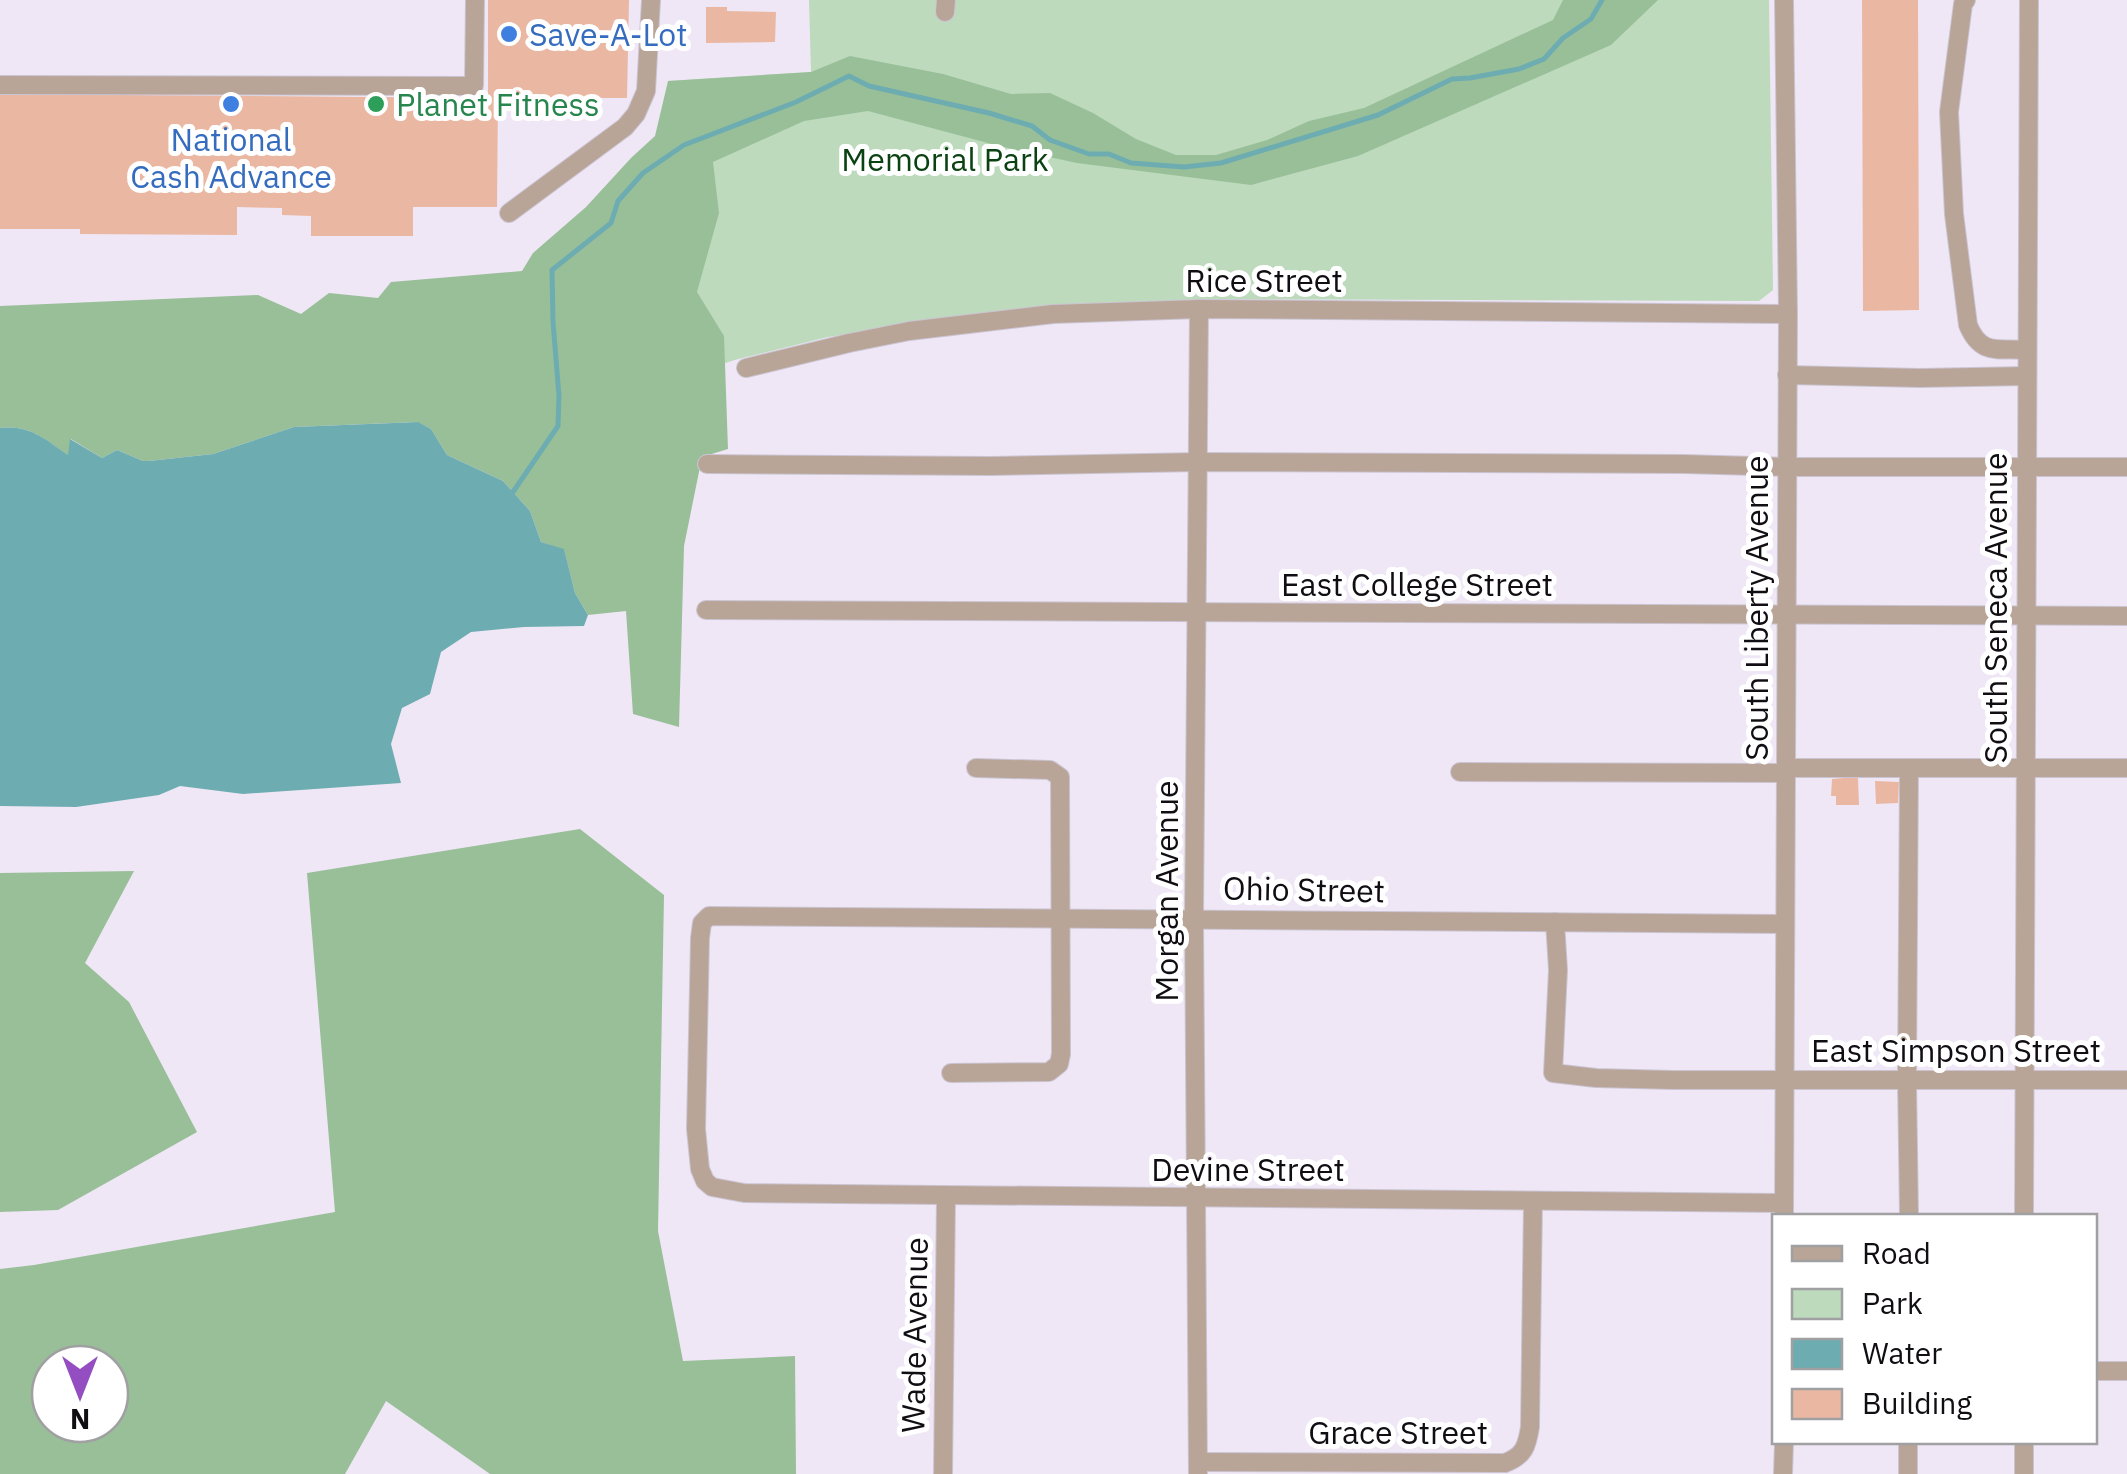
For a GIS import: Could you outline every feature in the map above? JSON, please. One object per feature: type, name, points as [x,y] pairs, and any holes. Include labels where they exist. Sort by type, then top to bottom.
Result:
[{"type":"street","points":[[0,85],[474,86],[475,0]]},
{"type":"street","points":[[509,213],[625,127],[636,114],[646,91],[652,0]]},
{"type":"street","name":"South Liberty Avenue","points":[[1784,0],[1788,314],[1784,1210]]},
{"type":"street","points":[[1966,0],[1948,112],[1954,214],[1968,325],[1974,340],[1985,348],[2027,350]]},
{"type":"street","name":"South Seneca Avenue","points":[[2024,1214],[2029,0]]},
{"type":"street","name":"Rice Street","points":[[746,368],[849,343],[968,322],[1053,314],[1199,309],[1788,314]]},
{"type":"street","name":"Morgan Avenue","points":[[1198,1468],[1194,918],[1199,309]]},
{"type":"street","points":[[1787,375],[2027,376]]},
{"type":"street","points":[[708,464],[992,466],[1198,462],[2127,467]]},
{"type":"street","name":"East College Street","points":[[706,610],[2127,616]]},
{"type":"street","points":[[951,1072],[1049,1072],[1059,1064],[1061,1054],[1060,777],[1050,770],[976,768]]},
{"type":"street","points":[[1909,768],[1909,1214]]},
{"type":"street","points":[[1460,772],[2127,768]]},
{"type":"street","name":"Ohio Street","points":[[712,1188],[700,1169],[696,1129],[700,938],[708,916],[1785,924]]},
{"type":"street","name":"East Simpson Street","points":[[1555,922],[1558,970],[1553,1072],[1596,1078],[2127,1080]]},
{"type":"street","name":"Devine Street","points":[[712,1188],[744,1193],[1534,1201],[1784,1210]]},
{"type":"street","name":"Wade Avenue","points":[[943,1474],[946,1196]]},
{"type":"street","name":"Grace Street","points":[[1198,1468],[1505,1462],[1516,1458],[1527,1445],[1530,1427],[1534,1201]]},
{"type":"street","points":[[2097,1371],[2127,1370]]},
{"type":"street","points":[[1784,1444],[1784,1474]]},
{"type":"street","points":[[1908,1444],[1908,1474]]},
{"type":"street","points":[[2024,1444],[2024,1474]]},
{"type":"green space","name":"Memorial Park","points":[[809,0],[1769,0],[1773,290],[1759,301],[1203,299],[1028,308],[828,337],[668,381],[668,81],[811,72]]},
{"type":"green space","points":[[1563,0],[1658,0],[1611,45],[1358,156],[1251,185],[1077,163],[868,111],[804,121],[713,162],[719,213],[697,292],[724,336],[728,449],[702,457],[684,546],[679,727],[633,714],[626,611],[588,615],[575,593],[564,550],[541,542],[530,511],[503,481],[447,455],[431,429],[417,422],[294,427],[213,454],[149,461],[117,450],[102,458],[71,439],[69,456],[29,431],[0,428],[0,306],[258,295],[301,314],[329,293],[378,298],[391,282],[522,271],[533,253],[586,207],[655,136],[668,81],[811,72],[850,56],[943,74],[1011,94],[1050,93],[1136,139],[1176,155],[1216,155],[1267,140],[1309,121],[1364,108],[1553,20]]},
{"type":"green space","points":[[580,829],[664,895],[658,1231],[683,1361],[795,1356],[796,1474],[490,1474],[386,1401],[345,1474],[0,1474],[0,1269],[335,1212],[307,873]]},
{"type":"green space","points":[[134,871],[85,963],[129,1002],[197,1132],[58,1210],[0,1212],[0,873]]},
{"type":"water","points":[[418,422],[431,429],[447,455],[503,481],[530,511],[541,542],[564,549],[575,593],[588,615],[584,626],[471,632],[441,652],[430,694],[402,708],[391,744],[401,783],[243,794],[180,786],[159,795],[76,807],[0,806],[0,428],[29,431],[68,455],[70,439],[102,458],[117,450],[149,461],[213,454],[294,427]]},
{"type":"building","points":[[488,0],[629,0],[627,98],[498,98],[497,207],[413,207],[413,236],[311,236],[311,216],[282,215],[282,208],[237,207],[237,235],[0,229],[0,94],[488,98]]},
{"type":"building","points":[[1862,0],[1918,0],[1919,310],[1863,311]]},
{"type":"building","points":[[706,7],[776,12],[775,42],[706,43]]},
{"type":"building","points":[[1858,778],[1859,805],[1836,805],[1836,796],[1831,796],[1832,779]]},
{"type":"building","points":[[1875,781],[1899,782],[1898,803],[1876,804]]},
{"type":"waterway","points":[[506,494],[513,492],[558,426],[552,270],[611,223],[618,201],[643,173],[684,145],[796,102],[849,76],[869,86],[1032,126],[1050,140],[1089,154],[1109,154],[1131,163],[1184,167],[1221,163],[1378,115],[1452,79],[1519,69],[1544,59],[1563,38],[1591,19],[1602,0]]},
{"type":"place","name":"Save-A-Lot","points":[[509,34]]},
{"type":"place","name":"National Cash Advance","points":[[231,104]]},
{"type":"place","name":"Planet Fitness","points":[[376,104]]}]
